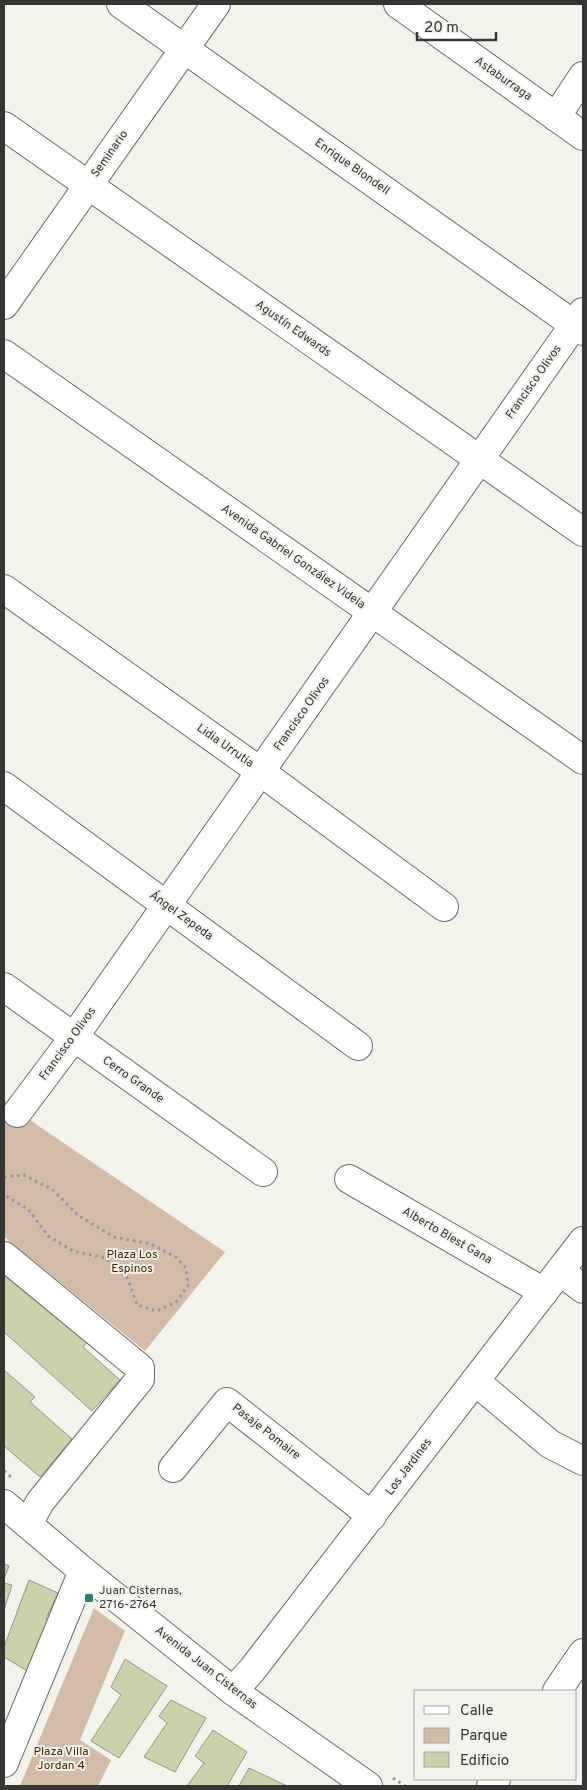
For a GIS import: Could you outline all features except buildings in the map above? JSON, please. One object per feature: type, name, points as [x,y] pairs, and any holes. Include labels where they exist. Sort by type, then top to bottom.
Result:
[{"type":"street","name":"Enrique Blondell","points":[[121,4],[580,322]]},
{"type":"street","name":"Seminario","points":[[4,305],[216,4]]},
{"type":"street","name":"Astaburraga","points":[[398,4],[583,136]]},
{"type":"street","points":[[556,117],[583,76]]},
{"type":"street","name":"Agustín Edwards","points":[[4,126],[583,532]]},
{"type":"street","name":"Francisco Olivos","points":[[16,1113],[74,1037],[480,459],[580,322]]},
{"type":"street","name":"Avenida Gabriel González Videla","points":[[4,354],[583,760]]},
{"type":"street","name":"Lidia Urrutia","points":[[4,589],[261,772],[444,907]]},
{"type":"street","name":"Ángel Zepeda","points":[[4,786],[358,1046]]},
{"type":"street","name":"Cerro Grande","points":[[4,987],[263,1172]]},
{"type":"street","name":"Alberto Blest Gana","points":[[349,1179],[552,1282],[583,1289]]},
{"type":"street","name":"Los Jardines","points":[[233,1691],[252,1670],[372,1516],[583,1241]]},
{"type":"street","points":[[4,1256],[140,1368],[140,1379],[40,1502],[28,1524]]},
{"type":"street","points":[[475,1381],[550,1444],[583,1461]]},
{"type":"street","name":"Pasaje Pomaire","points":[[172,1468],[227,1402],[372,1516]]},
{"type":"street","name":"Avenida Juan Cisternas","points":[[4,1504],[83,1571],[233,1691],[368,1786]]},
{"type":"street","points":[[4,1763],[83,1571]]},
{"type":"street","points":[[558,1690],[583,1653]]},
{"type":"path","points":[[4,1176],[24,1176],[53,1190],[79,1216],[114,1237],[151,1244],[176,1257],[186,1268],[188,1286],[176,1302],[157,1311],[138,1305],[128,1279],[106,1258],[74,1252],[48,1236],[28,1210],[4,1195]]},
{"type":"green space","name":"Plaza Los Espinos","points":[[4,1100],[40,1127],[225,1252],[145,1351],[4,1237]]},
{"type":"green space","name":"Plaza Villa Jordan 4","points":[[94,1608],[125,1631],[80,1740],[111,1760],[98,1786],[20,1786]]},
{"type":"place","name":"Juan Cisternas, 2716-2764","points":[[89,1598]]}]
